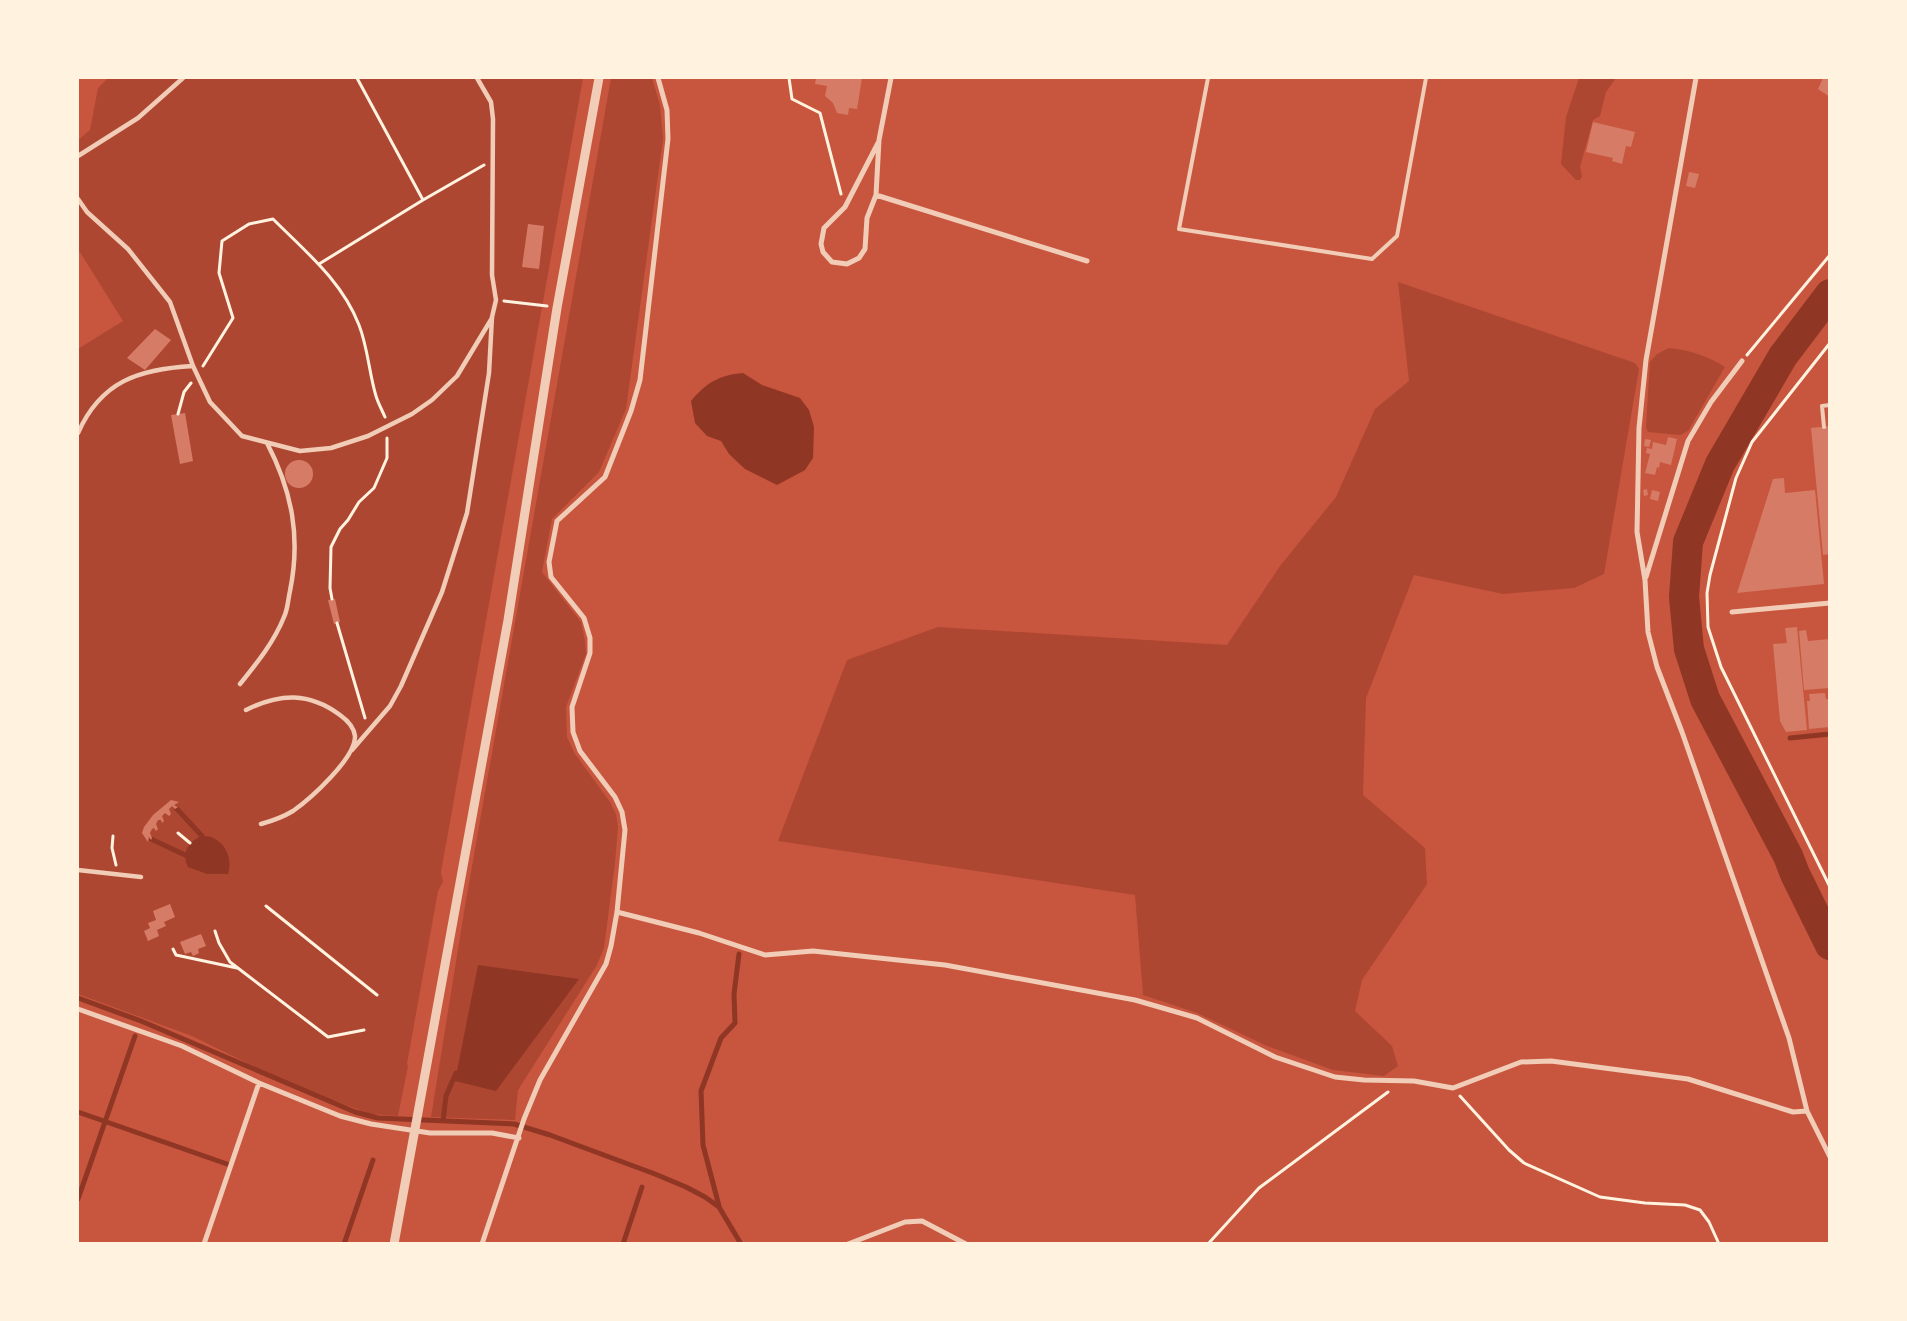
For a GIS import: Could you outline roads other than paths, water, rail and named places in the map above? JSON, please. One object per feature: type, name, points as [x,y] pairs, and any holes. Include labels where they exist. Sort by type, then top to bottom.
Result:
[{"type":"street","points":[[78,156],[138,118],[183,78]]},
{"type":"street","points":[[261,824],[276,820],[298,806],[321,787],[390,706],[411,666],[442,592],[467,513],[489,373],[492,317],[496,300],[492,275],[493,119],[491,102],[477,78]]},
{"type":"street","points":[[394,1244],[508,620],[557,308],[599,78]]},
{"type":"street","points":[[482,1244],[524,1119],[540,1080],[606,964],[617,912],[625,830],[622,812],[614,797],[580,751],[573,732],[572,706],[590,653],[590,638],[584,618],[551,577],[549,562],[557,521],[605,477],[631,411],[640,380],[668,139],[667,110],[658,78]]},
{"type":"street","points":[[879,140],[845,207],[824,228],[821,244],[823,252],[832,262],[847,264],[859,258],[865,249],[867,218],[876,195],[879,140],[890,78]]},
{"type":"street","points":[[1696,78],[1646,360],[1639,428],[1637,532],[1645,580],[1648,632],[1657,667],[1682,732],[1788,1038],[1807,1111],[1830,1157]]},
{"type":"street","points":[[876,195],[1087,261]]},
{"type":"street","points":[[78,199],[87,212],[128,249],[170,302],[193,366],[210,402],[242,436],[300,451],[331,448],[368,436],[412,414],[432,400],[457,376],[492,317]]},
{"type":"street","points":[[1645,580],[1688,441],[1711,402],[1742,362]]},
{"type":"street","points":[[78,433],[88,413],[114,385],[130,377],[162,369],[193,366]]},
{"type":"street","points":[[240,684],[274,638],[285,615],[293,577],[296,540],[290,500],[278,464],[267,443]]},
{"type":"street","points":[[1732,612],[1830,603]]},
{"type":"street","points":[[246,710],[261,702],[286,698],[306,698],[322,703],[344,718],[354,729],[355,738],[352,750]]},
{"type":"street","points":[[78,870],[141,877]]},
{"type":"street","points":[[617,912],[699,933],[765,954],[813,951],[945,965],[1135,1000],[1197,1018],[1276,1057],[1334,1076],[1364,1080],[1414,1081],[1453,1088],[1521,1062],[1551,1061],[1688,1079],[1793,1112],[1807,1111]]},
{"type":"street","points":[[78,1009],[182,1046],[259,1083],[340,1116],[372,1124],[430,1133],[492,1133],[519,1136]]},
{"type":"street","points":[[204,1244],[259,1083]]},
{"type":"street","points":[[848,1244],[864,1242],[904,1222],[922,1221],[966,1244]]},
{"type":"lane","points":[[1208,78],[1179,229],[1372,259],[1396,236],[1426,78]]},
{"type":"lane","points":[[1824,427],[1822,406],[1830,405]]},
{"type":"waterway","points":[[1830,294],[1783,356],[1720,464],[1688,542],[1684,597],[1689,649],[1705,699],[1788,856],[1830,945]]},
{"type":"waterway","points":[[1790,738],[1830,734]]},
{"type":"waterway","points":[[176,808],[202,836]]},
{"type":"waterway","points":[[151,839],[185,855]]},
{"type":"waterway","points":[[719,1206],[703,1145],[701,1091],[721,1038],[735,1023],[734,994],[739,954]]},
{"type":"waterway","points":[[78,998],[141,1021],[355,1112],[378,1118],[514,1124],[550,1135],[655,1174],[705,1197],[719,1207],[741,1244]]},
{"type":"waterway","points":[[78,1199],[135,1036]]},
{"type":"waterway","points":[[443,1121],[446,1096],[456,1073]]},
{"type":"waterway","points":[[78,1112],[227,1164]]},
{"type":"waterway","points":[[344,1244],[373,1160]]},
{"type":"waterway","points":[[623,1244],[642,1187]]}]
